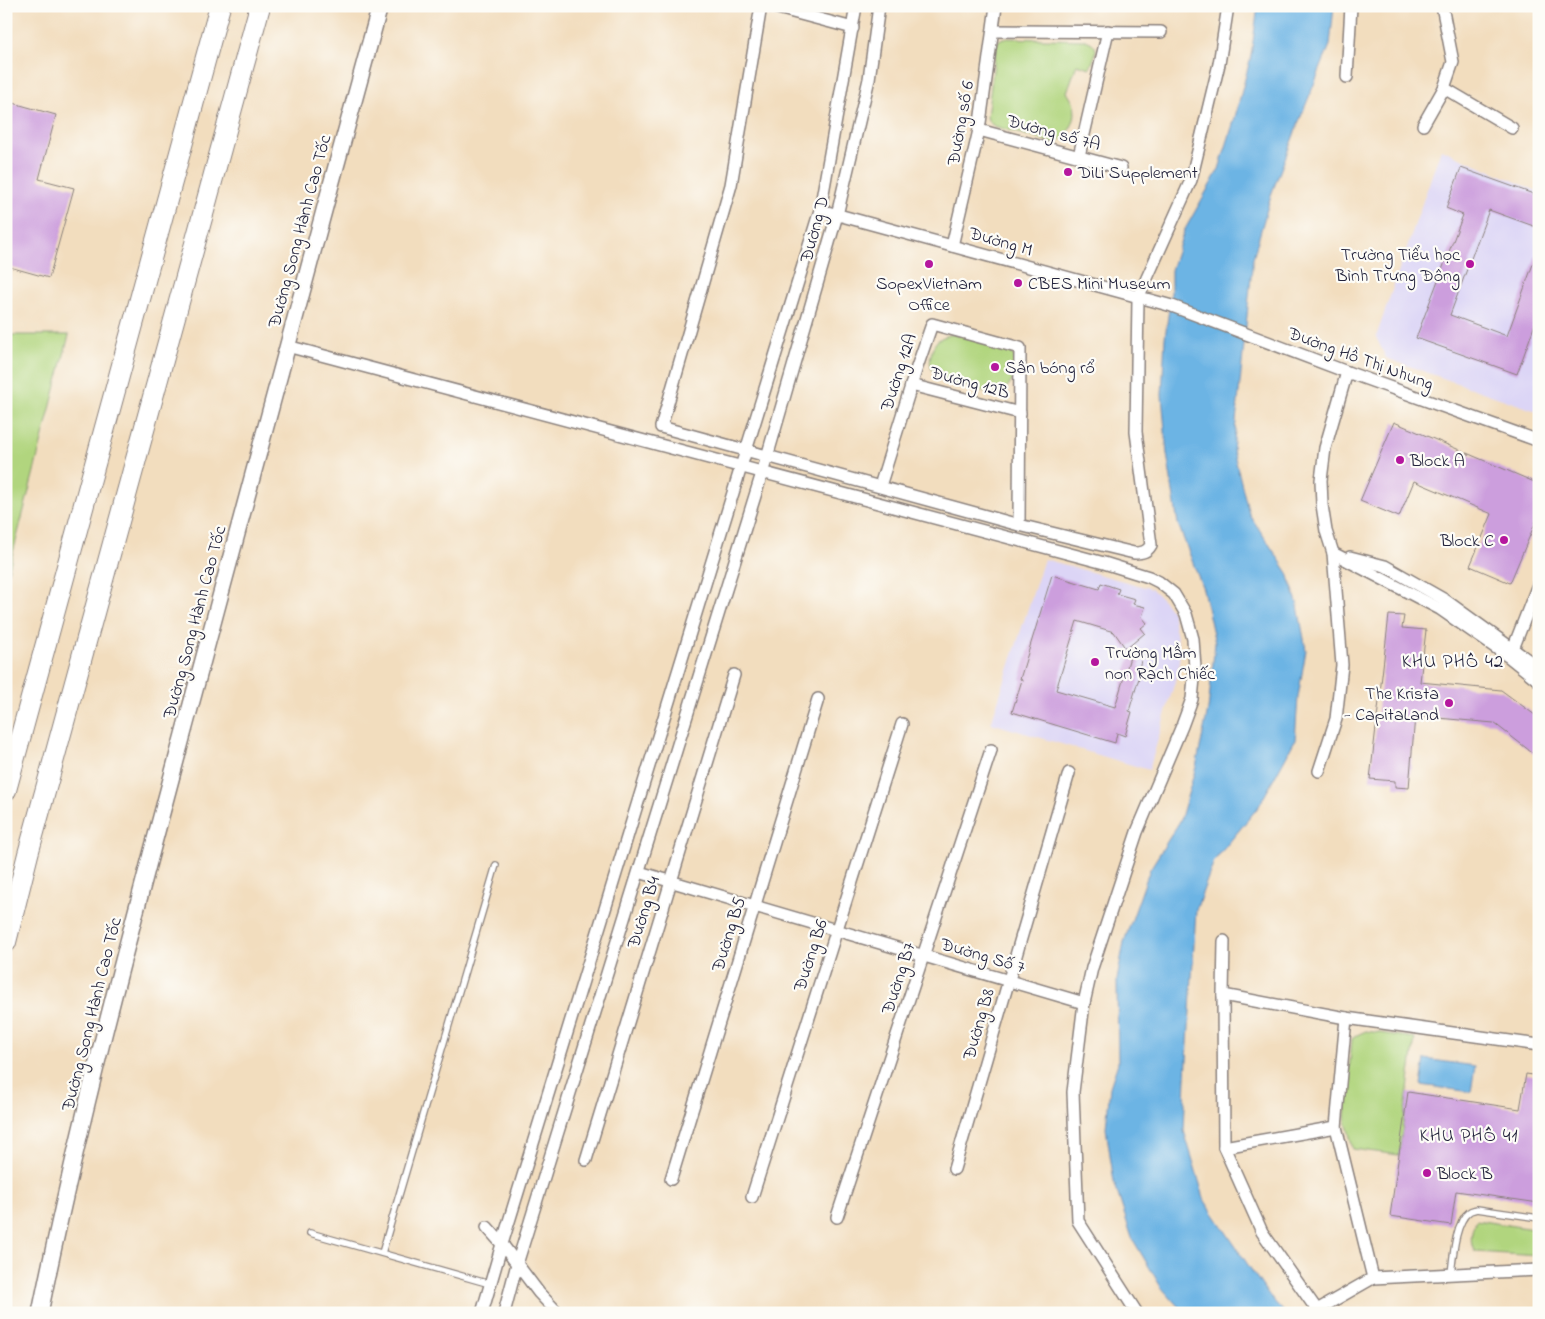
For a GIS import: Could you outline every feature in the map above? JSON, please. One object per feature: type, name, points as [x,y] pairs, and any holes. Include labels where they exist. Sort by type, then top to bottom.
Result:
[{"type":"highway","points":[[6,790],[220,6]]},
{"type":"highway","points":[[6,942],[28,854],[260,6]]},
{"type":"main road","name":"Đường Song Hành Cao Tốc","points":[[40,1313],[53,1249],[120,972],[380,6]]},
{"type":"street","points":[[761,6],[731,186],[661,427],[746,452],[880,486],[1019,525],[1134,553],[1148,550],[1151,545],[1136,432],[1138,298],[1191,180],[1219,64],[1228,6]]},
{"type":"street","points":[[770,6],[853,28]]},
{"type":"street","name":"Đường D","points":[[482,1313],[820,210],[856,6]]},
{"type":"street","name":"Đường D","points":[[504,1313],[517,1264],[768,457],[837,215],[869,79],[879,6]]},
{"type":"street","name":"Đường số 6","points":[[952,246],[979,130],[996,6]]},
{"type":"street","points":[[1347,77],[1352,6]]},
{"type":"street","points":[[1422,125],[1444,88],[1453,62],[1442,6]]},
{"type":"street","points":[[993,31],[1161,32]]},
{"type":"street","points":[[1079,156],[1108,32]]},
{"type":"street","points":[[1444,88],[1512,128]]},
{"type":"street","name":"Đường số 7A","points":[[979,130],[1121,168]]},
{"type":"street","name":"Đường M","points":[[820,210],[1172,306]]},
{"type":"street","name":"Đường Hồ Thị Nhung","points":[[1172,306],[1347,372],[1539,441]]},
{"type":"street","name":"Đường 12A","points":[[880,486],[932,324],[1020,348],[1019,525]]},
{"type":"street","points":[[287,346],[1104,563],[1149,577],[1160,582],[1174,594],[1186,614],[1193,638],[1195,668],[1192,699],[1137,832],[1092,968],[1084,1003],[1073,1092],[1078,1221],[1137,1313]]},
{"type":"street","points":[[1319,770],[1336,719],[1342,665],[1333,553],[1326,530],[1321,480],[1325,448],[1347,372]]},
{"type":"street","name":"Đường 12B","points":[[911,385],[1020,413]]},
{"type":"street","points":[[1333,553],[1385,566],[1511,653],[1539,668]]},
{"type":"street","points":[[1511,653],[1539,582]]},
{"type":"street","points":[[1511,653],[1539,681]]},
{"type":"street","name":"Đường B4","points":[[586,1160],[734,675]]},
{"type":"street","name":"Đường B5","points":[[671,1179],[818,699]]},
{"type":"street","name":"Đường B6","points":[[752,1197],[902,724]]},
{"type":"street","name":"Đường B7","points":[[837,1217],[991,750]]},
{"type":"street","name":"Đường B8","points":[[954,1169],[1069,773]]},
{"type":"street","name":"Đường Số 7","points":[[639,872],[1084,1003]]},
{"type":"street","points":[[1224,941],[1224,1147],[1262,1232],[1316,1312],[1373,1278],[1539,1270]]},
{"type":"street","points":[[1223,995],[1346,1018],[1539,1045]]},
{"type":"street","points":[[1346,1018],[1336,1127],[1373,1278]]},
{"type":"street","points":[[1224,1147],[1336,1127]]},
{"type":"street","points":[[487,1228],[502,1244],[538,1293],[558,1313]]},
{"type":"lane","points":[[382,1253],[496,865]]},
{"type":"lane","points":[[1451,1274],[1459,1227],[1469,1212],[1477,1209],[1539,1218]]},
{"type":"lane","points":[[310,1233],[490,1284]]},
{"type":"shaded area","name":"Trường Tiểu học Bình Trưng Đông","points":[[1441,149],[1539,192],[1539,412],[1386,358],[1376,337]]},
{"type":"shaded area","name":"Trường Mầm non Rạch Chiếc","points":[[1044,559],[1152,589],[1172,612],[1180,653],[1178,671],[1149,770],[991,723]]},
{"type":"green space","points":[[1003,38],[1085,40],[1094,45],[1096,51],[1090,68],[1077,64],[1067,92],[1075,112],[1073,123],[1064,137],[1056,144],[994,126],[989,122],[987,117],[996,47],[998,41]]},
{"type":"green space","points":[[955,334],[1008,349],[1016,362],[1016,373],[1011,383],[1003,390],[993,393],[940,378],[931,368],[930,360],[933,347],[940,339]]},
{"type":"green space","points":[[6,335],[69,335],[6,580]]},
{"type":"green space","points":[[1366,1031],[1415,1038],[1399,1155],[1353,1149],[1345,1117],[1352,1039]]},
{"type":"green space","points":[[1476,1220],[1539,1230],[1539,1256],[1475,1252],[1471,1236]]},
{"type":"water","points":[[1258,6],[1334,6],[1330,45],[1271,195],[1253,258],[1233,450],[1249,514],[1288,573],[1298,606],[1306,650],[1298,697],[1295,740],[1259,806],[1214,861],[1196,910],[1184,1131],[1205,1201],[1269,1296],[1285,1313],[1184,1313],[1161,1287],[1132,1238],[1114,1182],[1106,1128],[1110,1087],[1118,1063],[1117,980],[1124,942],[1150,869],[1180,821],[1196,767],[1208,710],[1215,643],[1203,589],[1178,524],[1167,454],[1162,395],[1165,338],[1171,294],[1171,270],[1184,231],[1219,169],[1251,56]]},
{"type":"water","points":[[1425,1059],[1475,1066],[1471,1092],[1421,1085]]},
{"type":"building","points":[[6,101],[56,115],[39,179],[74,188],[49,278],[6,266]]},
{"type":"building","points":[[1461,168],[1539,196],[1539,228],[1489,210],[1450,315],[1507,336],[1537,253],[1539,253],[1539,313],[1517,374],[1416,338],[1463,215],[1446,208]]},
{"type":"building","points":[[1394,422],[1539,484],[1539,514],[1510,583],[1470,566],[1492,514],[1414,481],[1399,517],[1360,501]]},
{"type":"building","points":[[1052,575],[1099,589],[1101,583],[1119,589],[1117,594],[1135,599],[1133,604],[1145,607],[1142,617],[1147,623],[1141,628],[1145,633],[1126,649],[1114,632],[1077,621],[1056,690],[1115,707],[1133,647],[1142,658],[1139,667],[1142,668],[1129,711],[1132,712],[1125,736],[1117,733],[1115,743],[1012,712],[1022,680],[1020,679]]},
{"type":"building","name":"The Krista - CapitaLand","points":[[1389,615],[1404,616],[1402,628],[1426,630],[1420,682],[1501,690],[1539,718],[1539,758],[1494,723],[1415,716],[1409,788],[1395,787],[1395,781],[1370,779]]},
{"type":"building","points":[[1526,1074],[1539,1076],[1539,1203],[1456,1191],[1451,1225],[1390,1216],[1408,1092],[1520,1109]]},
{"type":"place","name":"DiLi Supplement","points":[[1068,172]]},
{"type":"place","name":"SopexVietnam Office","points":[[929,264]]},
{"type":"place","name":"Trường Tiểu học Bình Trưng Đông","points":[[1470,264]]},
{"type":"place","name":"CBES Mini Museum","points":[[1018,283]]},
{"type":"place","name":"Sân bóng rổ","points":[[995,367]]},
{"type":"place","name":"Block A","points":[[1400,460]]},
{"type":"place","name":"Block C","points":[[1504,540]]},
{"type":"place","name":"Trường Mầm non Rạch Chiếc","points":[[1095,662]]},
{"type":"place","name":"The Krista - CapitaLand","points":[[1449,703]]},
{"type":"place","name":"Block B","points":[[1427,1173]]},
{"type":"district","name":"KHU PHỐ 42","points":[[1453,660]]},
{"type":"district","name":"KHU PHỐ 41","points":[[1469,1134]]}]
